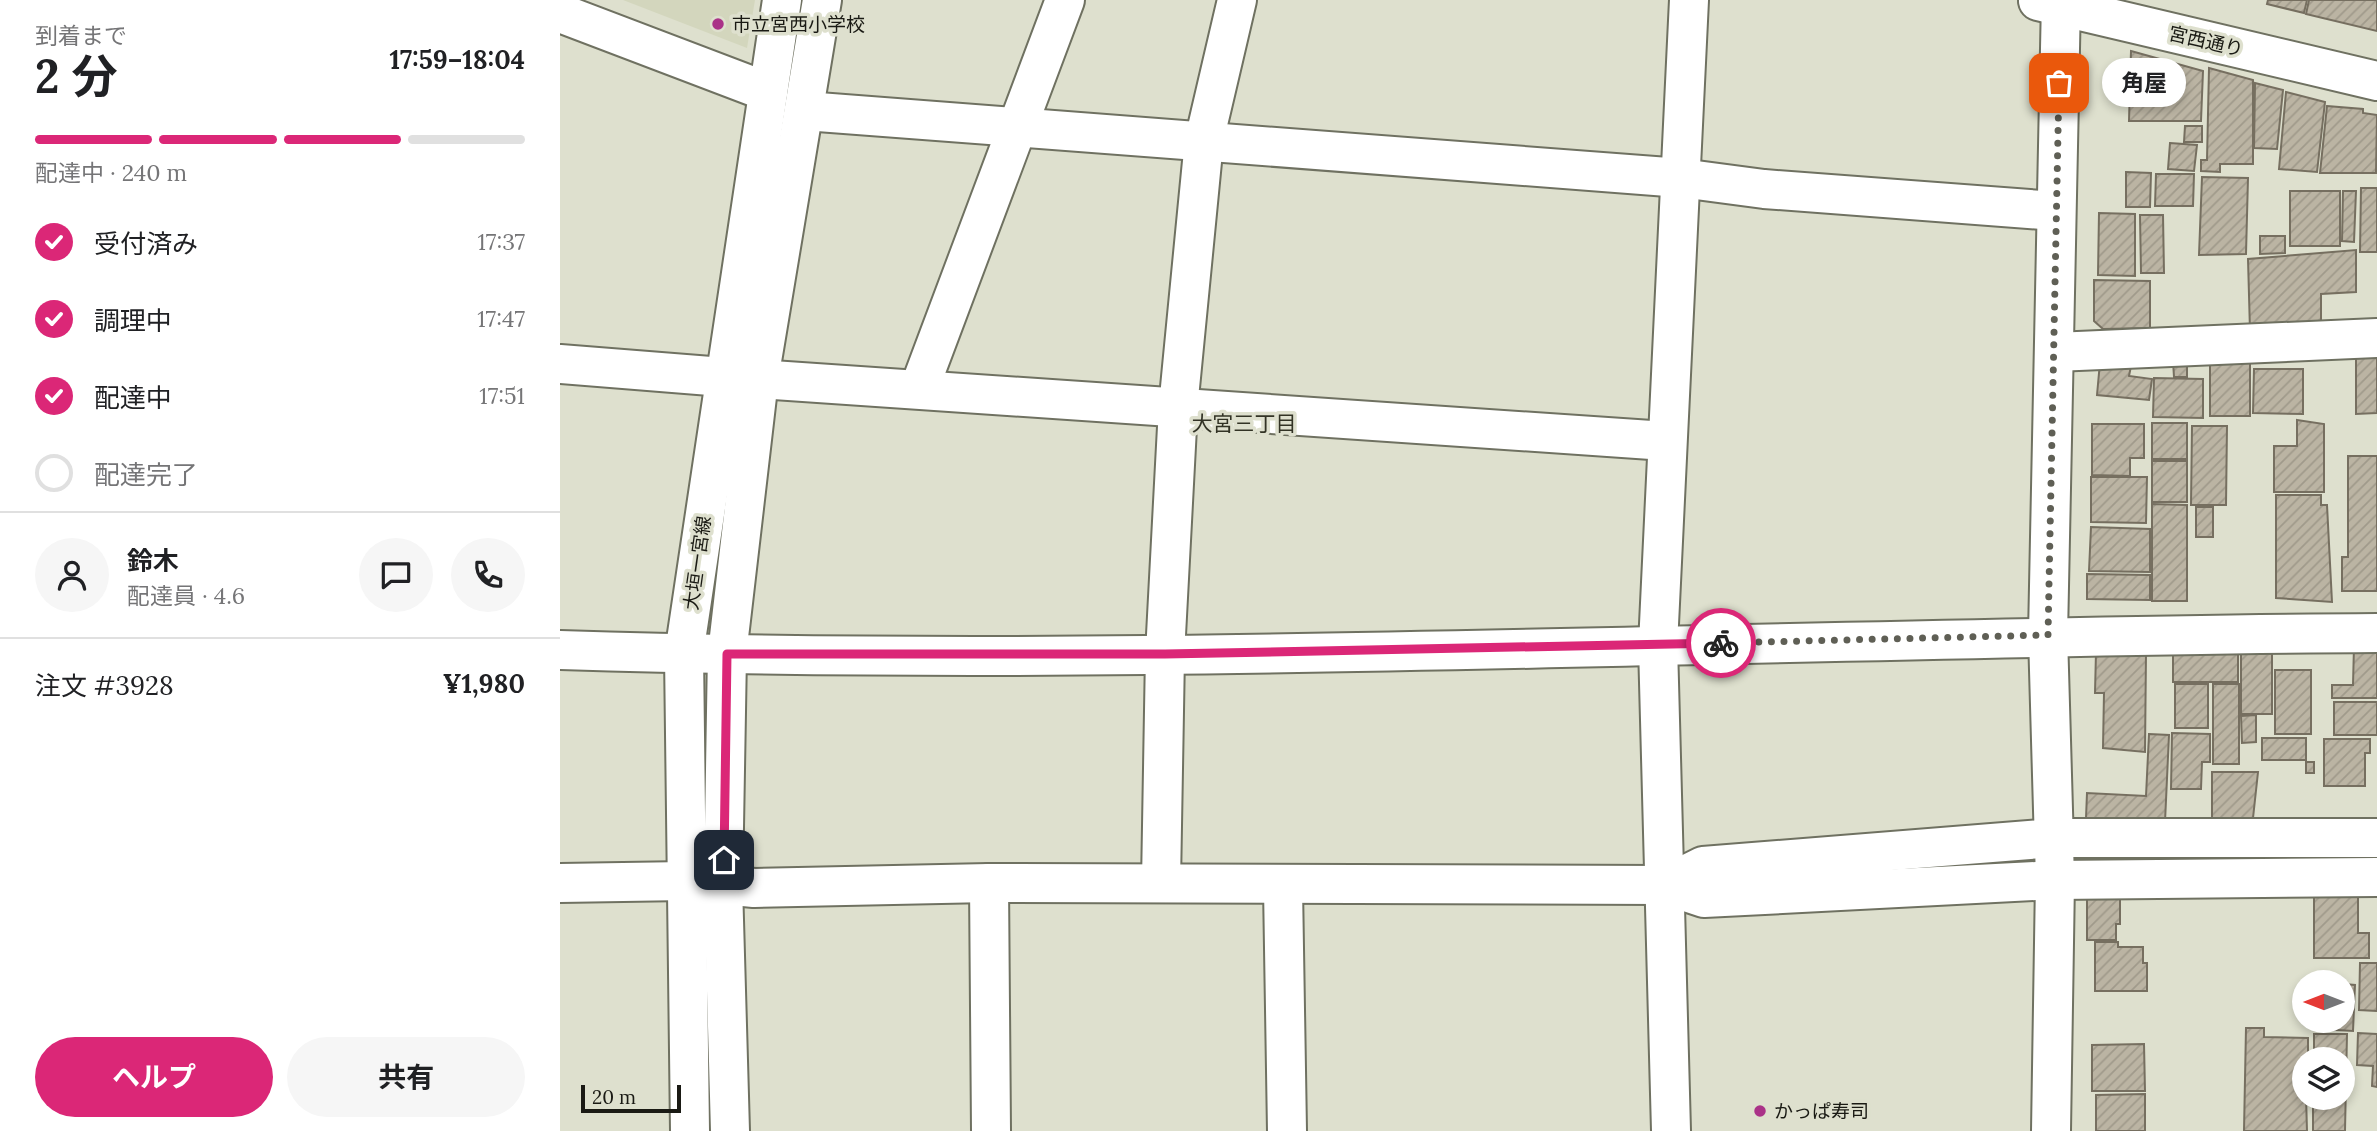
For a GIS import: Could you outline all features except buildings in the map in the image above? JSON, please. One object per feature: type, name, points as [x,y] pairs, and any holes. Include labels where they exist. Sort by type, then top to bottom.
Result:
[{"type":"street","name":"大垣一宮線","points":[[730,1131],[723,885],[727,654],[741,378],[768,92],[782,0]]},
{"type":"street","name":"大垣一宮線","points":[[690,1131],[684,654],[741,378],[805,111],[822,0]]},
{"type":"street","points":[[919,389],[1065,0]]},
{"type":"street","points":[[1161,884],[1165,654],[1178,408],[1204,141],[1237,0]]},
{"type":"street","points":[[1671,1131],[1658,645],[1689,0]]},
{"type":"street","points":[[2051,1131],[2055,880],[2048,635],[2055,352],[2053,2]]},
{"type":"street","name":"宮西通り","points":[[2053,2],[2377,81]]},
{"type":"street","points":[[560,13],[768,92]]},
{"type":"street","points":[[805,111],[1681,178],[1764,189],[2056,211]]},
{"type":"street","points":[[2055,352],[2377,338]]},
{"type":"street","points":[[560,364],[1666,441]]},
{"type":"street","points":[[560,650],[684,654],[1165,654],[2048,635],[2377,633]]},
{"type":"street","points":[[1665,885],[1703,866],[2054,838],[2377,838]]},
{"type":"street","points":[[723,885],[754,888],[989,884],[1283,887],[1665,885],[1704,898],[2055,880],[2377,877]]},
{"type":"street","points":[[560,883],[686,881]]},
{"type":"street","points":[[989,884],[991,1131]]},
{"type":"street","points":[[1283,887],[1287,1131]]},
{"type":"shaded area","name":"市立宮西小学校","points":[[623,0],[755,0],[747,48]]},
{"type":"way so far","points":[[1721,643],[2048,635],[2059,83]]},
{"type":"place","name":"市立宮西小学校","points":[[718,24]]},
{"type":"place","name":"角屋","points":[[2059,83]]},
{"type":"place","name":"かっぱ寿司","points":[[1760,1111]]},
{"type":"district","name":"大宮三丁目","points":[[1244,423]]},
{"type":"route","points":[[724,860],[727,654],[1165,654],[1721,643]]}]
